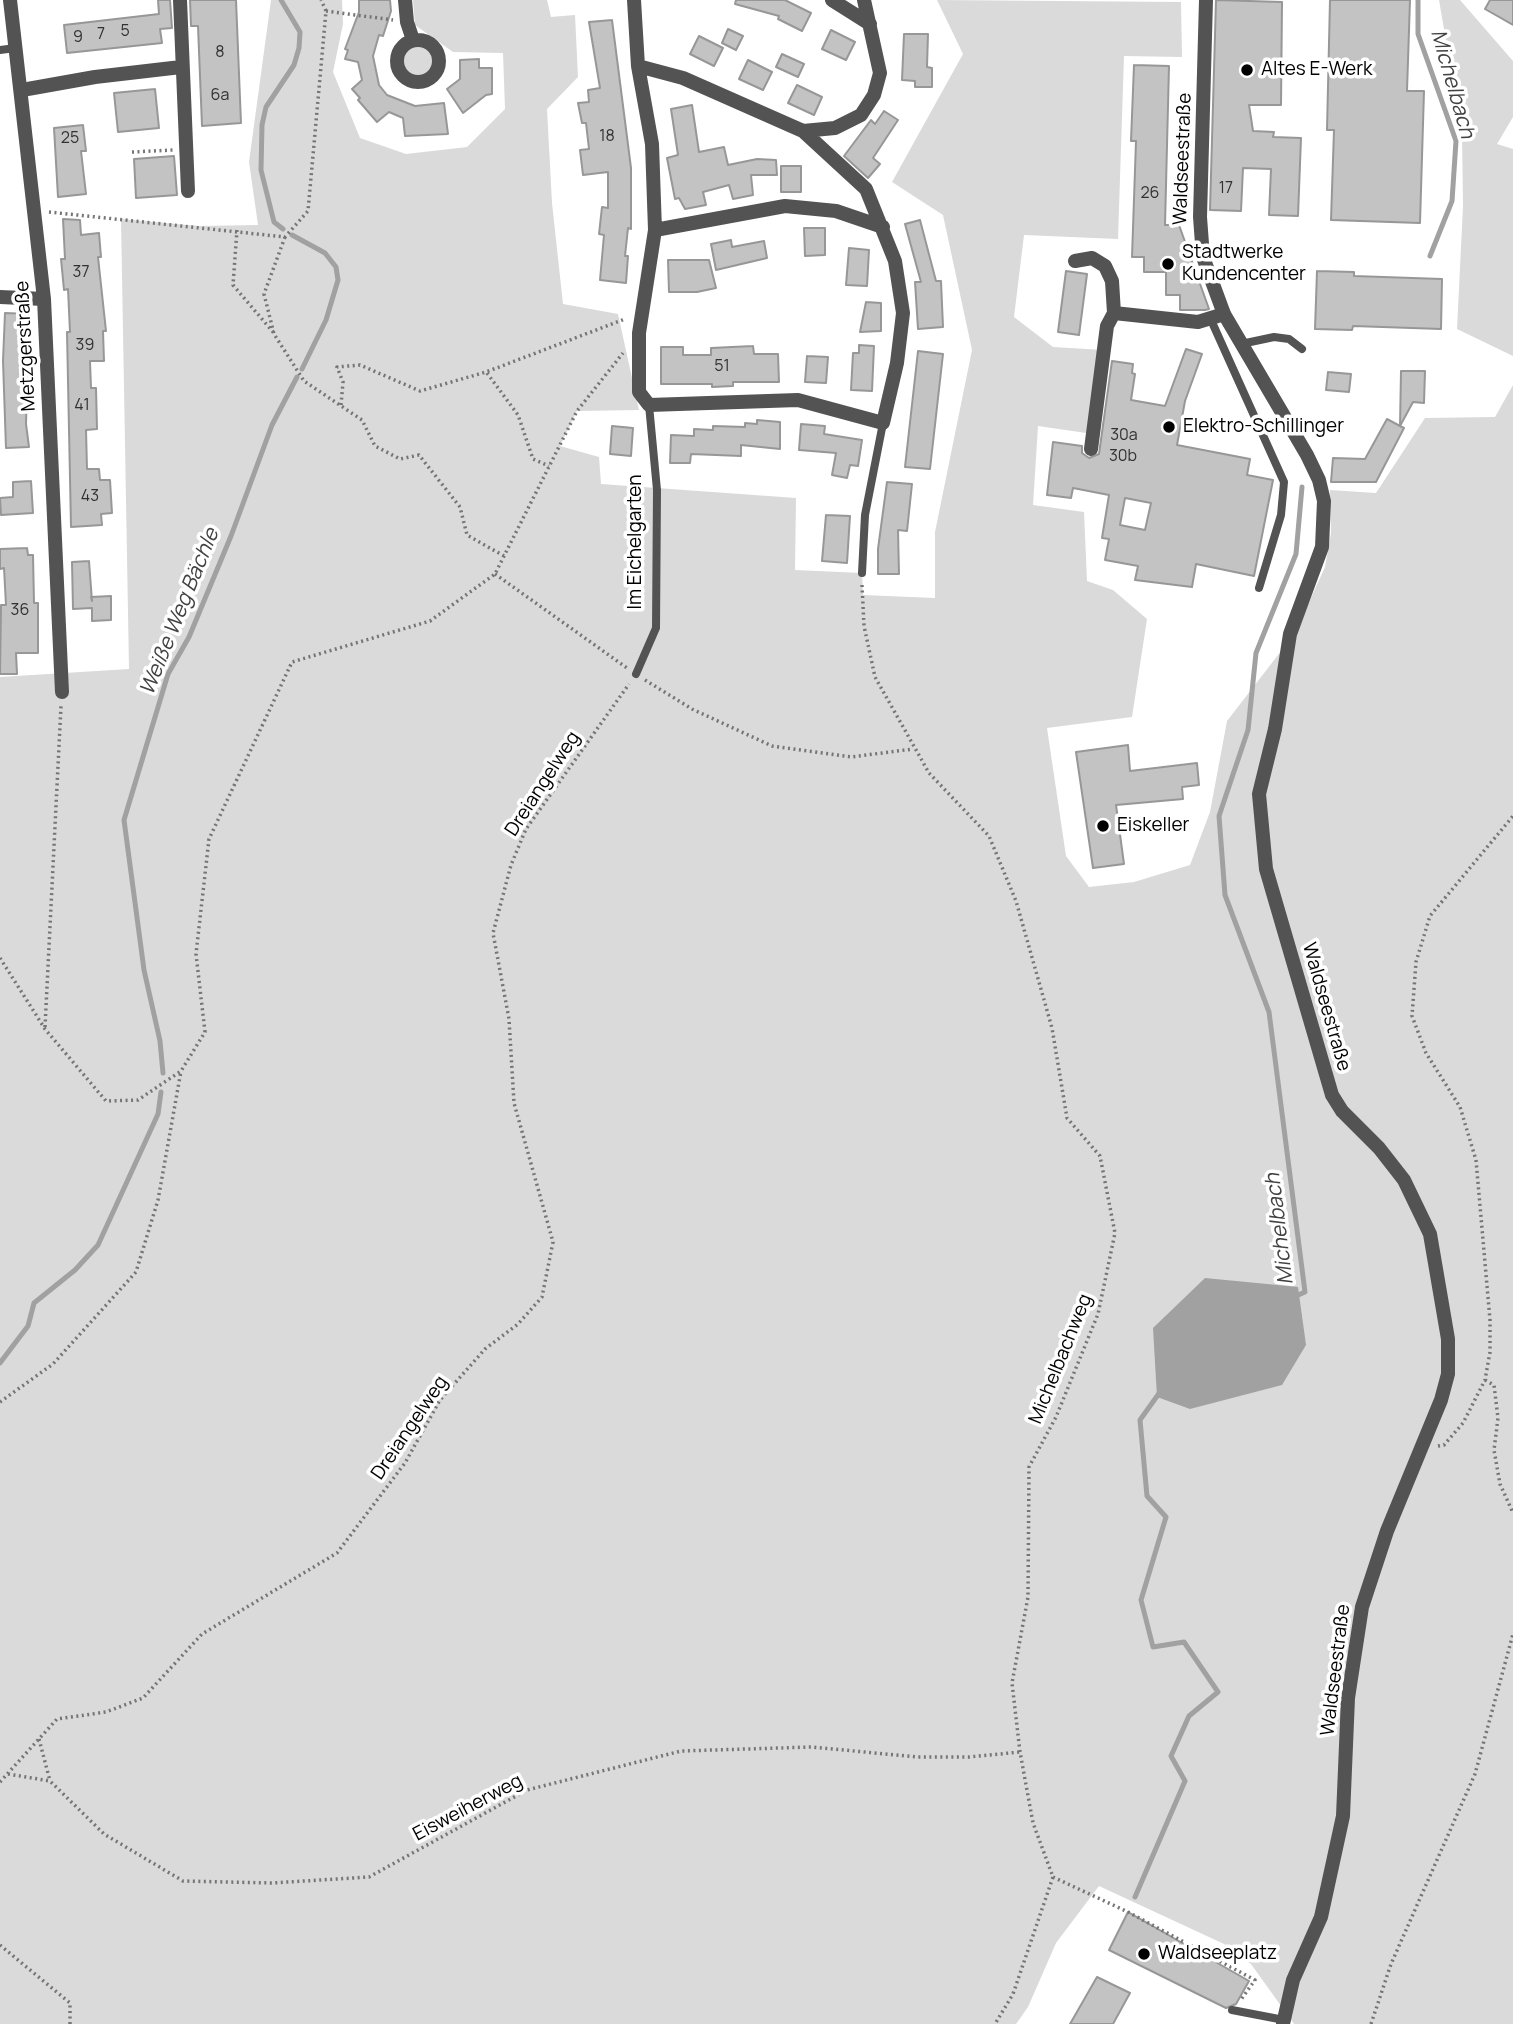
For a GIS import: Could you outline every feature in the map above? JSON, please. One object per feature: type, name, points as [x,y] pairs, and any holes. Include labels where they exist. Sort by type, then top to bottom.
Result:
[{"type":"street","name":"Metzgerstraße","points":[[10,0],[44,299],[62,692]]},
{"type":"street","points":[[180,0],[188,191]]},
{"type":"street","points":[[405,0],[407,22],[413,40]]},
{"type":"street","name":"Im Eichelgarten","points":[[634,0],[638,66],[652,144],[655,230],[639,333],[639,392],[649,405]]},
{"type":"street","points":[[832,0],[870,24]]},
{"type":"street","points":[[803,131],[835,128],[861,115],[874,95],[880,73],[864,0]]},
{"type":"street","name":"Waldseestraße","points":[[1206,0],[1200,238],[1217,317],[1241,344],[1307,455],[1319,480],[1324,501],[1322,547],[1290,634],[1275,729],[1259,794],[1266,869],[1332,1095],[1404,1180],[1430,1234],[1448,1339],[1448,1374],[1422,1449],[1383,1543],[1362,1607],[1348,1698],[1343,1816],[1321,1917],[1293,1980],[1284,2022]]},
{"type":"street","points":[[638,66],[683,78],[803,131],[866,189],[895,261],[902,313],[897,363],[883,423],[798,400],[649,405]]},
{"type":"street","points":[[22,90],[95,77],[181,67]]},
{"type":"street","points":[[655,230],[785,206],[836,211],[883,227]]},
{"type":"street","points":[[1075,261],[1092,258],[1105,266],[1112,281],[1114,313],[1107,326],[1091,449]]},
{"type":"street","points":[[0,297],[44,299]]},
{"type":"street","points":[[1114,313],[1217,317]]},
{"type":"lane","points":[[0,50],[15,48]]},
{"type":"lane","points":[[1217,317],[1284,482],[1281,515],[1259,589]]},
{"type":"lane","points":[[1241,344],[1274,337],[1289,339],[1302,349]]},
{"type":"lane","name":"Im Eichelgarten","points":[[636,674],[656,628],[657,490],[649,405]]},
{"type":"lane","points":[[862,573],[865,515],[883,423]]},
{"type":"lane","points":[[1232,2010],[1284,2022]]},
{"type":"path","points":[[274,334],[264,294],[285,237],[309,211],[326,11],[321,0]]},
{"type":"path","points":[[326,11],[407,22]]},
{"type":"path","points":[[131,152],[186,150]]},
{"type":"path","points":[[35,210],[285,237]]},
{"type":"path","points":[[237,230],[233,285],[274,334],[304,381],[362,420],[374,446],[400,459],[419,455],[460,507],[467,535],[504,556]]},
{"type":"path","points":[[341,406],[343,382],[337,367],[360,365],[420,391],[486,372],[640,314]]},
{"type":"path","points":[[0,1402],[53,1364],[136,1272],[158,1200],[181,1071],[205,1032],[196,954],[209,839],[292,662],[430,621],[495,574],[577,411],[639,333]]},
{"type":"path","points":[[486,372],[518,415],[533,459],[549,466]]},
{"type":"path","name":"Michelbachweg","points":[[862,573],[864,626],[875,677],[929,773],[989,836],[1016,901],[1052,1028],[1067,1118],[1100,1156],[1115,1233],[1098,1314],[1056,1417],[1029,1467],[1028,1597],[1012,1683],[1020,1752],[1033,1823],[1053,1877]]},
{"type":"path","points":[[495,574],[636,674],[692,709],[772,746],[851,757],[913,748]]},
{"type":"path","name":"Dreiangelweg","points":[[0,1782],[57,1718],[106,1712],[142,1698],[202,1634],[337,1553],[405,1464],[440,1400],[485,1349],[518,1324],[542,1297],[553,1242],[530,1170],[514,1103],[509,1019],[493,933],[510,865],[526,829],[636,674]]},
{"type":"path","points":[[45,1029],[62,692]]},
{"type":"path","points":[[1422,1449],[1444,1445],[1463,1423],[1485,1380],[1490,1352],[1490,1320],[1476,1160],[1460,1107],[1426,1053],[1412,1016],[1416,962],[1430,916],[1513,817]]},
{"type":"path","points":[[0,958],[45,1029],[106,1101],[138,1100],[181,1071]]},
{"type":"path","points":[[1485,1380],[1494,1385],[1498,1418],[1494,1450],[1500,1484],[1513,1513]]},
{"type":"path","points":[[1371,2024],[1391,1964],[1475,1774],[1513,1634]]},
{"type":"path","points":[[6,1774],[50,1781],[39,1738]]},
{"type":"path","name":"Eisweiherweg","points":[[50,1781],[104,1834],[183,1881],[272,1883],[369,1877],[527,1790],[681,1751],[812,1747],[917,1757],[969,1757],[1020,1752]]},
{"type":"path","points":[[995,2024],[1013,1994],[1053,1877],[1128,1912],[1255,1980],[1232,2010]]},
{"type":"path","points":[[0,1945],[69,2003],[70,2024]]},
{"type":"shaded area","points":[[271,0],[342,0],[343,24],[333,72],[360,138],[406,154],[467,147],[505,109],[503,53],[453,52],[415,25],[413,0],[547,0],[551,17],[575,15],[578,77],[547,109],[552,203],[563,304],[618,314],[639,410],[577,411],[560,446],[599,457],[601,484],[796,498],[795,570],[862,573],[863,595],[935,598],[935,532],[972,350],[943,215],[892,182],[963,54],[937,0],[1181,2],[1182,57],[1124,56],[1118,239],[1024,235],[1014,317],[1053,347],[1104,350],[1093,434],[1038,426],[1033,505],[1084,512],[1087,581],[1113,590],[1147,619],[1132,717],[1047,728],[1066,856],[1089,887],[1134,882],[1190,865],[1210,812],[1227,721],[1295,633],[1325,567],[1331,533],[1330,490],[1376,493],[1425,418],[1495,417],[1513,385],[1513,2024],[1294,2024],[1251,1964],[1224,1944],[1099,1886],[1056,1943],[1028,2007],[1016,2024],[0,2024],[0,677],[129,669],[121,219],[199,226],[258,225],[249,162]]},
{"type":"shaded area","points":[[1439,0],[1460,0],[1513,61],[1513,117],[1497,144],[1513,149],[1513,356],[1457,329],[1463,206],[1462,134]]},
{"type":"shaded area","points":[[418,40],[433,46],[439,61],[433,76],[418,82],[403,76],[397,61],[403,46]]},
{"type":"shaded area","points":[[1205,1278],[1298,1287],[1306,1345],[1282,1385],[1190,1409],[1157,1397],[1153,1328]]},
{"type":"building","points":[[158,0],[170,0],[172,28],[160,29],[162,43],[67,53],[64,25],[159,14]]},
{"type":"building","points":[[190,0],[236,0],[241,123],[202,126],[198,26],[191,26]]},
{"type":"building","points":[[359,0],[390,0],[391,11],[383,36],[379,35],[373,56],[379,85],[387,95],[415,106],[444,103],[448,134],[405,136],[403,118],[389,112],[377,122],[358,100],[360,98],[352,89],[362,80],[358,62],[345,59],[348,50],[345,49],[359,12]]},
{"type":"building","points":[[736,0],[785,0],[811,13],[802,31],[778,19],[779,16],[735,4]]},
{"type":"building","points":[[1216,0],[1282,2],[1281,105],[1249,105],[1253,131],[1274,132],[1273,137],[1301,138],[1298,216],[1269,215],[1271,169],[1243,168],[1241,211],[1210,210]]},
{"type":"building","points":[[1330,0],[1410,0],[1407,91],[1424,91],[1420,223],[1331,220],[1334,130],[1327,130]]},
{"type":"building","points":[[1490,0],[1513,0],[1513,25],[1485,9]]},
{"type":"building","points":[[612,20],[631,168],[631,229],[628,228],[625,256],[628,256],[626,283],[600,280],[604,235],[599,234],[602,207],[608,208],[608,172],[583,175],[580,150],[589,149],[586,123],[582,123],[578,103],[589,102],[588,90],[600,88],[589,22]]},
{"type":"building","points":[[728,29],[743,36],[736,50],[722,43]]},
{"type":"building","points":[[831,30],[855,42],[846,60],[822,49]]},
{"type":"building","points":[[904,34],[928,34],[927,67],[932,68],[932,87],[915,87],[915,81],[902,80]]},
{"type":"building","points":[[699,36],[723,48],[714,66],[690,54]]},
{"type":"building","points":[[782,54],[804,64],[798,77],[776,67]]},
{"type":"building","points":[[479,59],[479,68],[492,68],[492,94],[486,95],[463,113],[447,89],[460,79],[460,60]]},
{"type":"building","points":[[748,60],[772,72],[763,90],[739,79]]},
{"type":"building","points":[[1134,65],[1169,66],[1165,225],[1179,225],[1209,309],[1180,310],[1180,295],[1166,295],[1166,272],[1144,272],[1144,257],[1132,257],[1136,141],[1131,141]]},
{"type":"building","points":[[797,85],[822,97],[814,115],[788,103]]},
{"type":"building","points":[[155,89],[159,128],[118,132],[114,93]]},
{"type":"building","points":[[692,105],[699,152],[724,147],[728,165],[757,159],[776,160],[777,175],[751,175],[753,195],[733,199],[729,185],[703,192],[706,205],[685,209],[679,198],[675,199],[667,158],[678,155],[671,109]]},
{"type":"building","points":[[884,111],[898,120],[873,158],[880,164],[868,178],[844,156],[871,120],[875,124]]},
{"type":"building","points":[[83,125],[86,151],[81,151],[86,194],[58,197],[54,128]]},
{"type":"building","points":[[174,156],[177,195],[136,198],[134,159]]},
{"type":"building","points":[[781,166],[801,166],[801,192],[781,192]]},
{"type":"building","points":[[63,219],[80,220],[81,235],[99,233],[101,257],[98,257],[106,331],[103,331],[104,361],[90,361],[91,388],[96,388],[97,429],[86,430],[87,469],[99,469],[100,480],[110,480],[112,513],[101,514],[102,525],[71,527],[67,332],[70,332],[68,289],[64,290],[61,259],[65,259]]},
{"type":"building","points":[[920,220],[936,281],[941,281],[943,327],[918,329],[915,282],[921,282],[905,224]]},
{"type":"building","points":[[804,228],[825,228],[825,255],[805,256]]},
{"type":"building","points":[[731,240],[732,247],[764,241],[767,258],[716,270],[711,244]]},
{"type":"building","points":[[849,248],[869,250],[867,286],[846,285]]},
{"type":"building","points":[[668,260],[709,260],[716,288],[697,292],[669,292]]},
{"type":"building","points":[[1066,271],[1087,274],[1079,335],[1058,332]]},
{"type":"building","points":[[1317,271],[1354,272],[1354,276],[1442,279],[1441,329],[1353,326],[1352,330],[1315,329]]},
{"type":"building","points":[[866,302],[881,303],[881,331],[860,332]]},
{"type":"building","points":[[5,313],[29,314],[26,424],[29,447],[6,448],[3,361]]},
{"type":"building","points":[[859,345],[874,346],[872,391],[851,390],[853,353],[859,353]]},
{"type":"building","points":[[753,346],[754,354],[778,354],[779,382],[733,382],[733,386],[712,387],[712,384],[661,384],[661,347],[683,347],[683,355],[711,355],[711,348]]},
{"type":"building","points":[[1186,349],[1202,354],[1185,401],[1177,445],[1250,459],[1247,475],[1273,480],[1254,576],[1196,564],[1192,587],[1135,580],[1138,566],[1105,560],[1109,539],[1102,538],[1109,495],[1073,488],[1071,498],[1047,495],[1053,442],[1082,446],[1082,453],[1089,458],[1099,454],[1112,361],[1133,364],[1132,373],[1135,374],[1131,400],[1165,406]],"holes":[[[1125,498],[1151,503],[1145,530],[1120,525]]]},
{"type":"building","points":[[918,351],[943,354],[930,469],[905,467]]},
{"type":"building","points":[[807,356],[828,357],[826,383],[805,382]]},
{"type":"building","points":[[1401,371],[1425,371],[1424,403],[1413,402],[1400,426]]},
{"type":"building","points":[[1328,372],[1351,374],[1349,392],[1326,390]]},
{"type":"building","points":[[1387,419],[1404,428],[1376,482],[1331,482],[1333,458],[1365,459]]},
{"type":"building","points":[[757,420],[780,422],[780,449],[741,445],[741,456],[691,454],[690,463],[670,463],[671,435],[694,436],[694,429],[713,430],[713,426],[745,427],[745,423],[757,424]]},
{"type":"building","points":[[801,424],[825,426],[824,434],[862,440],[858,466],[850,465],[847,478],[832,475],[836,453],[799,450]]},
{"type":"building","points":[[612,426],[633,428],[631,456],[610,454]]},
{"type":"building","points":[[31,481],[33,513],[1,515],[0,498],[13,497],[13,482]]},
{"type":"building","points":[[887,482],[912,484],[907,531],[898,530],[899,574],[878,574],[878,549]]},
{"type":"building","points":[[826,515],[850,516],[847,563],[822,561]]},
{"type":"building","points":[[27,548],[28,555],[33,555],[34,603],[38,603],[38,653],[16,653],[17,674],[0,674],[1,605],[6,605],[4,568],[0,569],[0,549]]},
{"type":"building","points":[[89,561],[92,597],[111,596],[111,620],[92,621],[92,608],[73,609],[72,562]]},
{"type":"building","points":[[1128,745],[1130,771],[1197,763],[1199,785],[1182,787],[1183,799],[1116,805],[1124,864],[1093,868],[1076,752]]},
{"type":"building","points":[[1128,1912],[1249,1981],[1236,2004],[1226,2008],[1109,1950]]},
{"type":"building","points":[[1097,1977],[1130,1993],[1113,2024],[1070,2024]]},
{"type":"waterway","name":"Weiße Weg Bächle","points":[[281,0],[300,32],[299,48],[294,65],[266,107],[262,125],[261,170],[274,222],[283,229]]},
{"type":"waterway","name":"Michelbach","points":[[1418,0],[1418,34],[1456,141],[1452,201],[1430,256]]},
{"type":"waterway","name":"Weiße Weg Bächle","points":[[292,235],[325,253],[336,267],[338,280],[326,320],[302,369]]},
{"type":"waterway","name":"Weiße Weg Bächle","points":[[163,1073],[160,1041],[144,970],[124,820],[168,674],[189,637],[231,536],[272,425],[297,377]]},
{"type":"waterway","name":"Michelbach","points":[[1296,1296],[1305,1292],[1269,1012],[1225,895],[1219,816],[1248,730],[1256,653],[1296,554],[1302,487]]},
{"type":"waterway","name":"Weiße Weg Bächle","points":[[0,1363],[28,1326],[34,1303],[75,1270],[98,1245],[158,1114],[161,1092]]},
{"type":"waterway","name":"Michelbach","points":[[1135,1897],[1185,1781],[1171,1756],[1189,1716],[1218,1692],[1184,1642],[1153,1647],[1141,1600],[1166,1517],[1147,1496],[1140,1420],[1160,1392]]},
{"type":"place","name":"Altes E-Werk","points":[[1247,70]]},
{"type":"place","name":"Stadtwerke Kundencenter","points":[[1168,264]]},
{"type":"place","name":"Elektro-Schillinger","points":[[1169,427]]},
{"type":"place","name":"Eiskeller","points":[[1103,826]]},
{"type":"place","name":"Waldseeplatz","points":[[1144,1954]]}]
